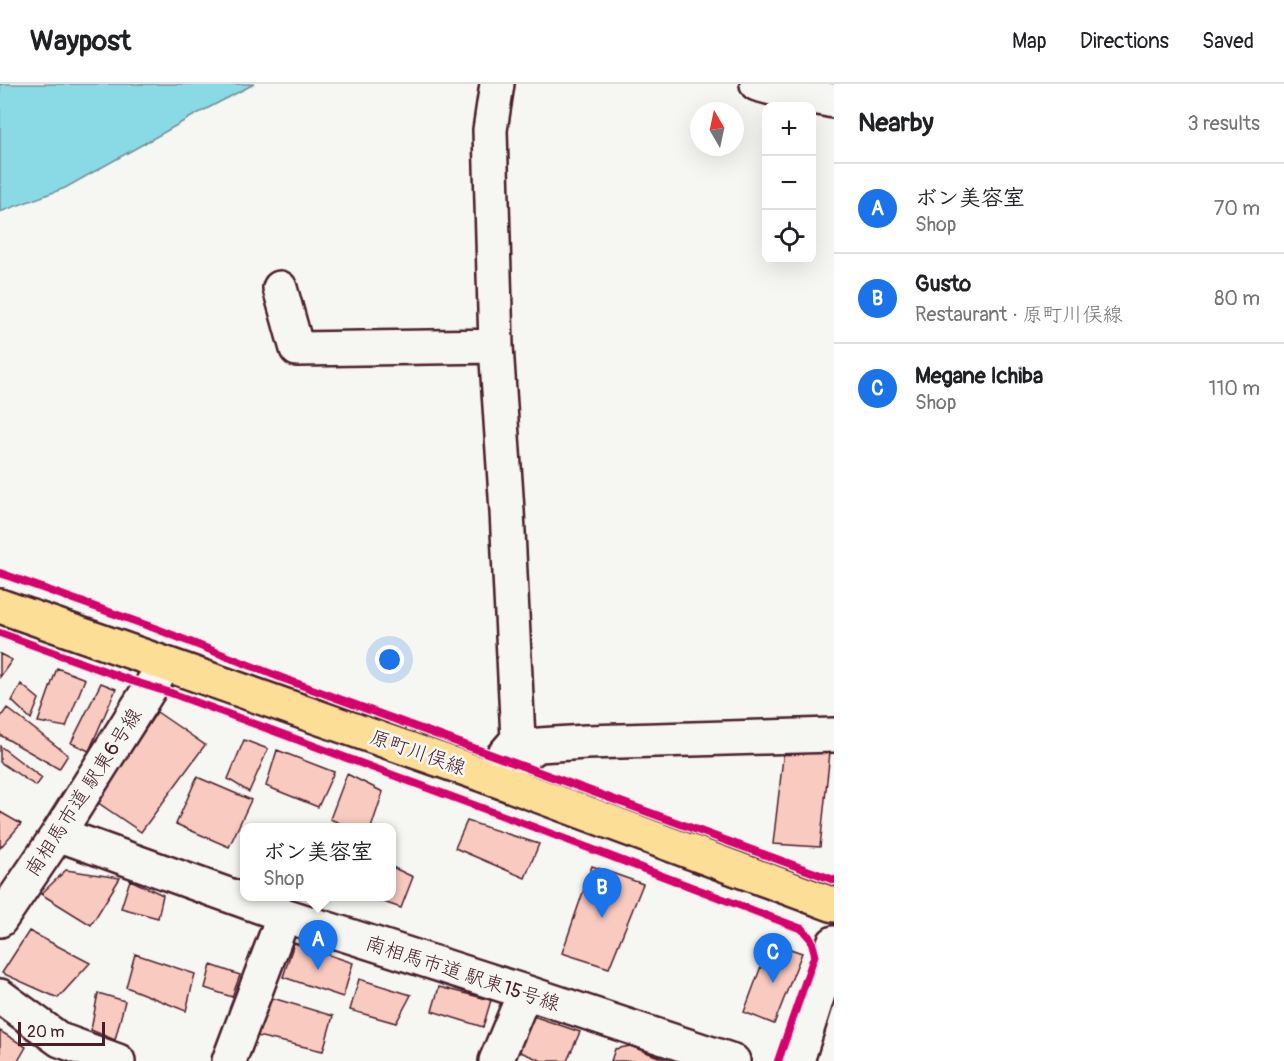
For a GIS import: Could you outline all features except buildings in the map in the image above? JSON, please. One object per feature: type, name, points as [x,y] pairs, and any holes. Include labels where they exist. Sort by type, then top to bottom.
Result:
[{"type":"main road","name":"原町川俣線","points":[[0,606],[486,776],[834,905]]},
{"type":"street","points":[[486,776],[518,739],[496,346],[490,130],[497,84]]},
{"type":"street","points":[[757,84],[834,100]]},
{"type":"street","points":[[280,288],[297,350],[496,346]]},
{"type":"street","name":"南相馬市道 駅東6号線","points":[[0,920],[58,834],[165,664]]},
{"type":"street","points":[[486,776],[539,745],[834,735]]},
{"type":"street","name":"南相馬市道 駅東15号線","points":[[58,834],[240,899]]},
{"type":"street","name":"南相馬市道 駅東15号線","points":[[245,901],[733,1061]]},
{"type":"street","points":[[229,1061],[284,915]]},
{"type":"street","points":[[797,1061],[834,943]]},
{"type":"street","points":[[496,1061],[525,992]]},
{"type":"street","points":[[0,996],[60,1040],[118,1061]]},
{"type":"water","points":[[0,84],[254,84],[65,188],[0,212]]},
{"type":"cycle path","points":[[0,573],[834,880]]},
{"type":"cycle path","points":[[0,633],[171,693],[802,929],[811,939],[815,954],[778,1061]]},
{"type":"place","name":"Gusto","points":[[602,918]]},
{"type":"place","name":"ボン美容室","points":[[318,970]]},
{"type":"place","name":"Megane Ichiba","points":[[773,983]]}]
